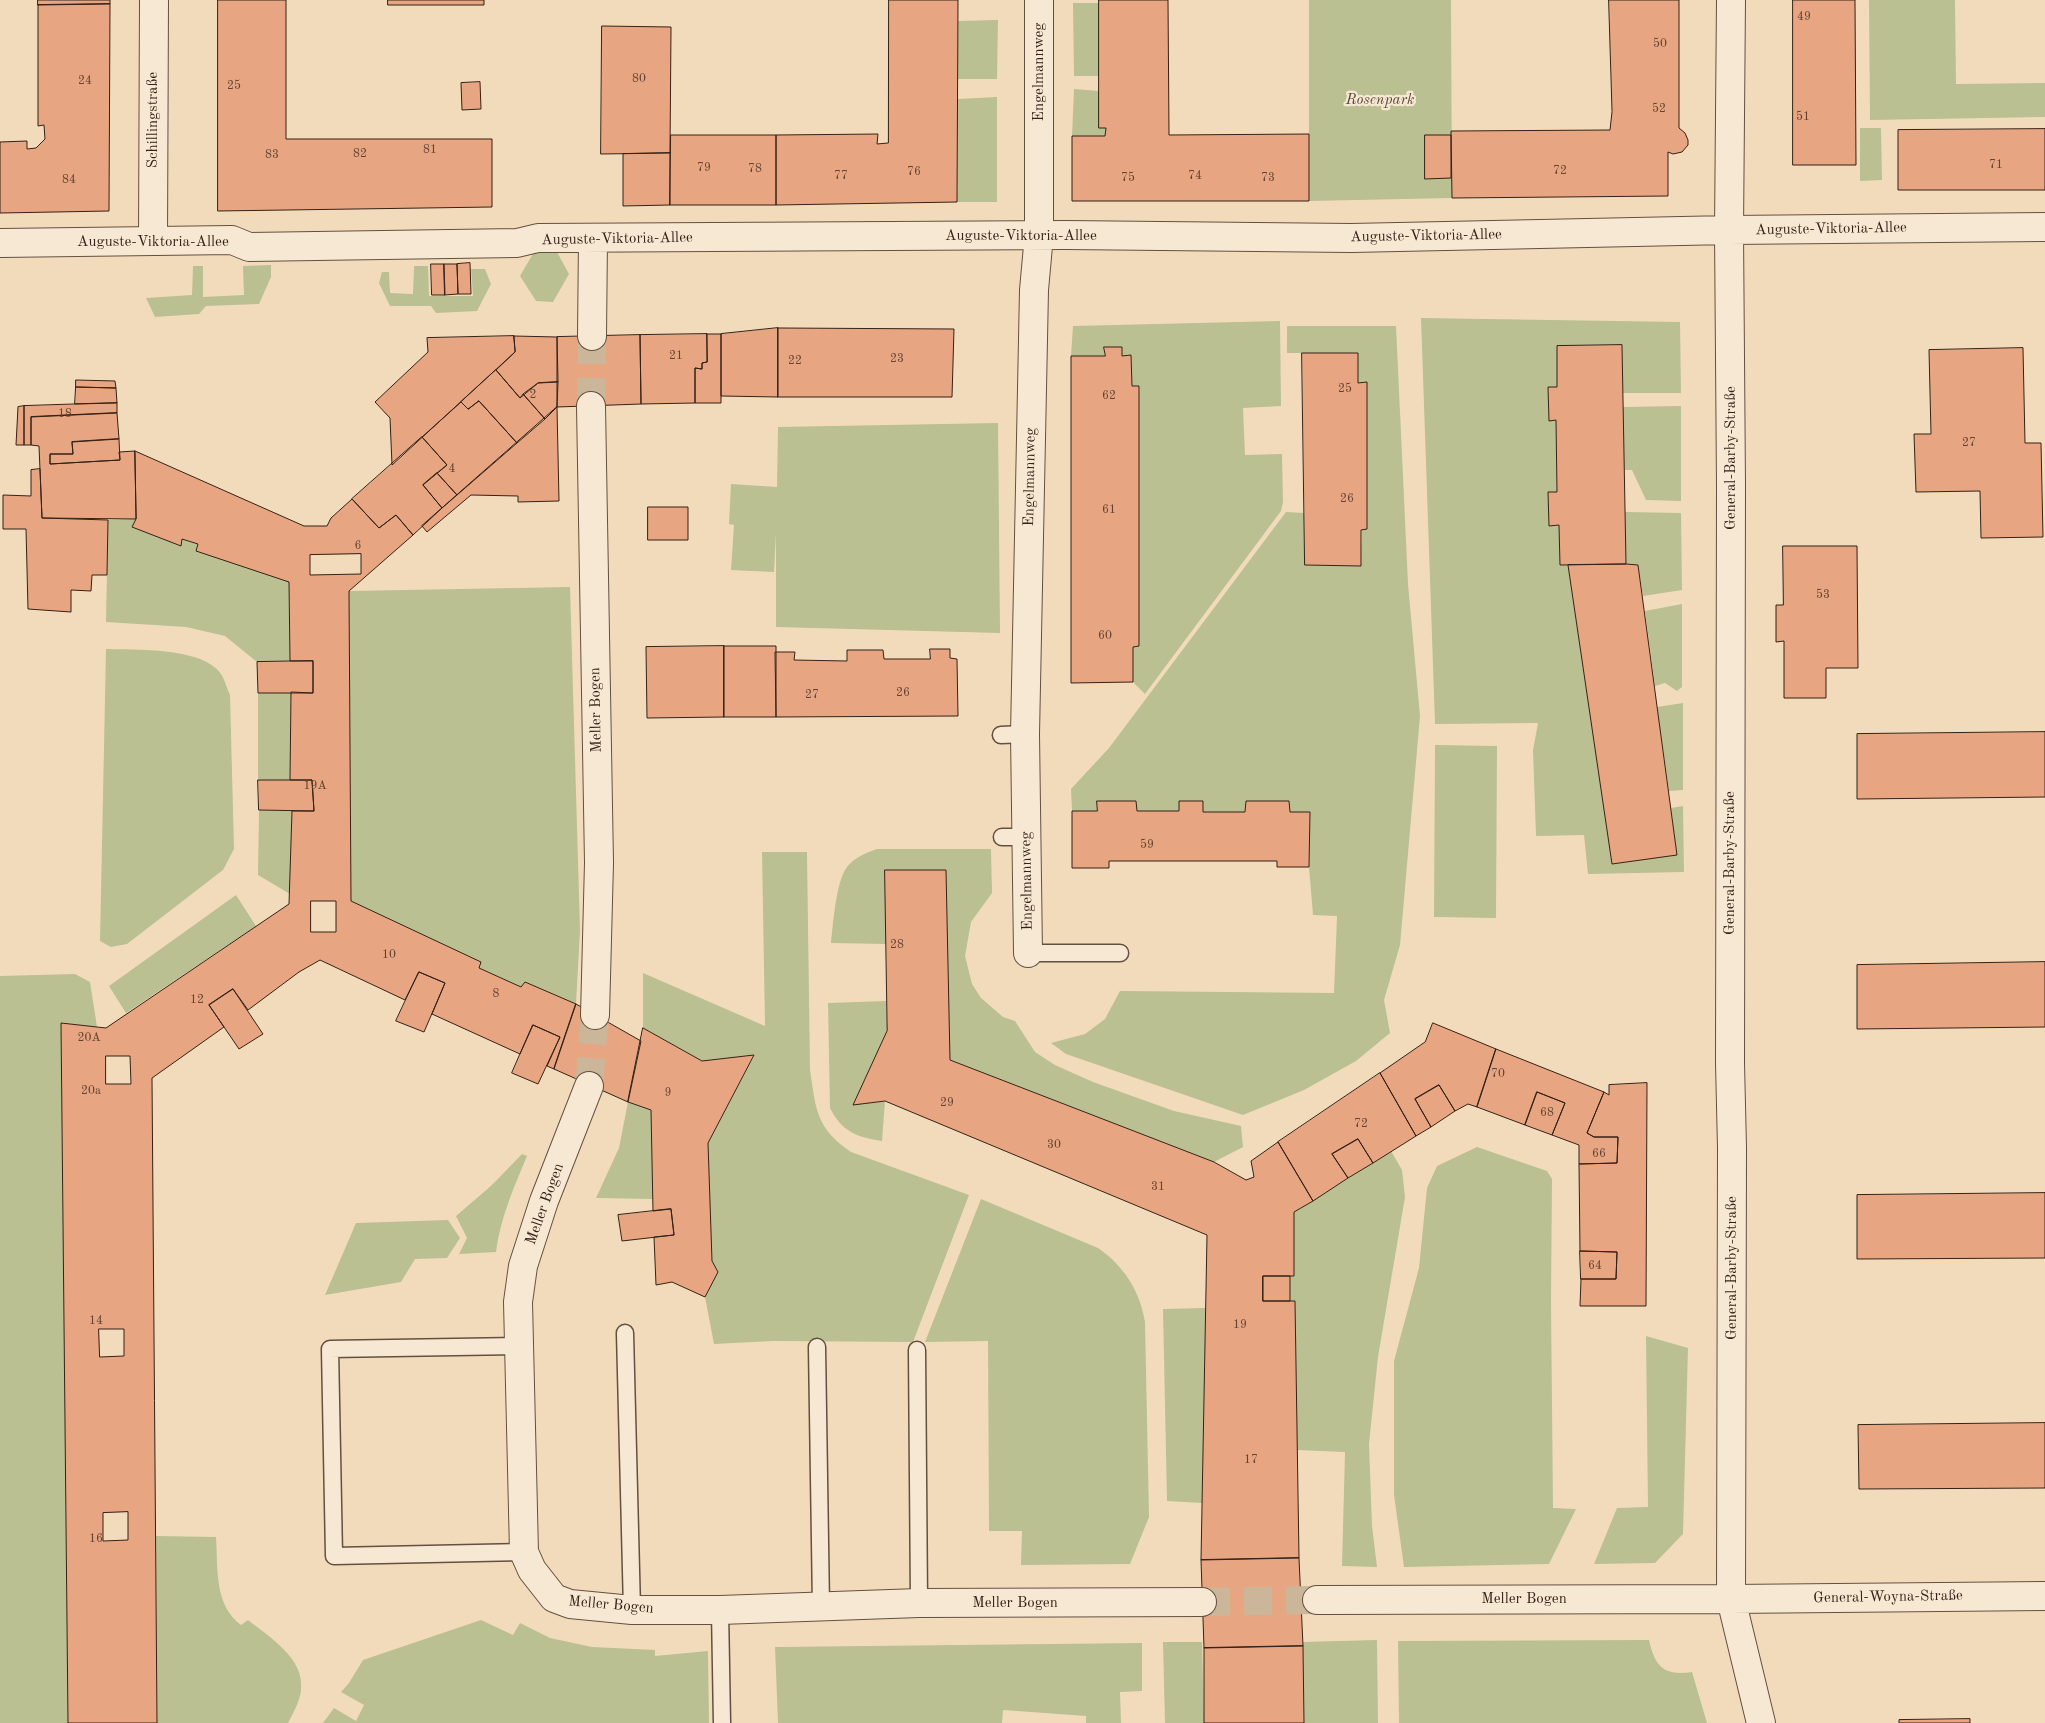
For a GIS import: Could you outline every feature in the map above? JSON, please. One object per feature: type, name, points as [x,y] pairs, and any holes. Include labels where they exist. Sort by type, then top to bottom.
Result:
[{"type":"street","name":"Schillingstraße","points":[[153,240],[154,0]]},
{"type":"street","name":"Engelmannweg","points":[[1028,953],[1014,837],[1013,735],[1034,290],[1039,235],[1039,0]]},
{"type":"street","name":"General-Barby-Straße","points":[[1731,0],[1729,230],[1731,467],[1730,1035],[1732,1148],[1731,1599],[1761,1723]]},
{"type":"street","name":"Auguste-Viktoria-Allee","points":[[0,243],[232,240],[249,247],[517,243],[538,238],[1039,235],[1351,238],[1729,230],[2045,227]]},
{"type":"street","points":[[592,336],[593,239]]},
{"type":"street","name":"Meller Bogen","points":[[591,406],[599,863],[595,1015]]},
{"type":"street","name":"Meller Bogen","points":[[589,1086],[544,1201],[523,1266],[518,1302],[524,1552],[532,1570],[554,1598],[570,1604],[632,1610],[720,1610],[919,1603],[1202,1602]]},
{"type":"street","name":"General-Woyna-Straße","points":[[1731,1599],[2045,1596]]},
{"type":"street","name":"Meller Bogen","points":[[1317,1600],[1383,1598],[1731,1599]]},
{"type":"lane","points":[[1028,953],[1120,954]]},
{"type":"lane","points":[[625,1333],[632,1610]]},
{"type":"lane","points":[[518,1346],[330,1349],[334,1556],[524,1552]]},
{"type":"lane","points":[[818,1347],[821,1607]]},
{"type":"lane","points":[[917,1350],[919,1603]]},
{"type":"lane","points":[[720,1610],[722,1723]]},
{"type":"green space","name":"Rosenpark","points":[[1309,0],[1451,0],[1452,198],[1309,201]]},
{"type":"green space","points":[[1869,0],[1955,0],[1956,84],[2045,83],[2045,117],[1870,120]]},
{"type":"green space","points":[[1073,3],[1099,3],[1099,76],[1074,76]]},
{"type":"green space","points":[[998,20],[997,79],[958,79],[958,21]]},
{"type":"green space","points":[[1074,89],[1099,91],[1099,128],[1106,128],[1105,136],[1072,136]]},
{"type":"green space","points":[[997,97],[997,202],[957,202],[958,99]]},
{"type":"green space","points":[[1860,128],[1881,128],[1882,180],[1860,181]]},
{"type":"green space","points":[[534,252],[557,252],[569,274],[553,302],[536,301],[520,276]]},
{"type":"green space","points":[[271,265],[271,277],[259,304],[206,306],[199,314],[155,317],[146,298],[192,295],[193,266],[203,266],[203,297],[244,295],[243,266]]},
{"type":"green space","points":[[414,266],[428,266],[429,296],[473,296],[471,269],[485,269],[491,284],[477,311],[436,313],[431,306],[390,306],[379,283],[382,272],[389,272],[390,293],[413,294]]},
{"type":"green space","points":[[1421,318],[1680,322],[1681,393],[1623,393],[1622,345],[1557,346],[1557,387],[1548,387],[1549,420],[1556,420],[1557,492],[1549,526],[1559,525],[1560,565],[1568,565],[1612,864],[1677,855],[1671,808],[1683,806],[1684,872],[1588,874],[1584,835],[1536,836],[1533,750],[1538,723],[1435,724]]},
{"type":"green space","points":[[1280,321],[1281,406],[1243,408],[1245,455],[1282,454],[1283,502],[1281,511],[1145,694],[1133,682],[1133,647],[1139,645],[1139,386],[1132,386],[1131,356],[1122,356],[1121,347],[1104,347],[1105,356],[1071,356],[1073,326]]},
{"type":"green space","points":[[1287,326],[1396,326],[1408,584],[1420,716],[1400,945],[1384,1000],[1390,1033],[1356,1061],[1304,1090],[1243,1115],[1066,1054],[1051,1043],[1085,1034],[1105,1019],[1120,991],[1334,993],[1337,916],[1313,915],[1309,867],[1310,812],[1290,812],[1288,801],[1246,801],[1245,812],[1203,812],[1203,801],[1179,801],[1179,811],[1137,811],[1097,801],[1097,811],[1072,811],[1071,789],[1109,748],[1286,512],[1304,513],[1305,565],[1361,566],[1366,382],[1358,383],[1357,353],[1287,353]]},
{"type":"green space","points":[[1681,406],[1681,501],[1646,500],[1632,470],[1624,470],[1623,407]]},
{"type":"green space","points":[[998,423],[1000,633],[776,627],[776,533],[774,572],[731,570],[734,525],[729,524],[731,484],[777,487],[778,427]]},
{"type":"green space","points":[[1625,512],[1681,513],[1682,590],[1643,596],[1638,565],[1626,564]]},
{"type":"green space","points":[[136,519],[181,545],[182,539],[198,544],[196,551],[289,582],[290,661],[257,662],[225,636],[186,627],[106,622],[108,520]]},
{"type":"green space","points":[[570,587],[580,930],[576,1004],[525,982],[521,987],[479,968],[481,962],[351,901],[349,591]]},
{"type":"green space","points":[[1682,604],[1682,687],[1677,691],[1665,683],[1655,686],[1645,611]]},
{"type":"green space","points":[[106,649],[150,650],[184,654],[212,665],[221,674],[230,695],[234,849],[223,870],[127,944],[111,947],[100,941]]},
{"type":"green space","points":[[291,692],[290,780],[258,780],[258,693]]},
{"type":"green space","points":[[1683,703],[1683,790],[1669,791],[1657,707]]},
{"type":"green space","points":[[1435,745],[1497,746],[1496,918],[1434,917]]},
{"type":"green space","points":[[259,810],[292,811],[290,894],[258,875]]},
{"type":"green space","points":[[877,849],[991,849],[992,893],[971,922],[965,956],[972,984],[981,998],[1003,1017],[1015,1021],[1035,1052],[1055,1065],[1093,1082],[1174,1111],[1241,1126],[1243,1147],[1214,1162],[950,1060],[886,944],[831,943],[836,904],[843,874],[854,861]]},
{"type":"green space","points":[[762,852],[807,852],[810,1070],[816,1107],[824,1126],[839,1143],[851,1152],[969,1195],[913,1342],[773,1341],[714,1344],[705,1297],[718,1272],[712,1261],[708,1143],[754,1056],[702,1061],[643,1028],[643,973],[765,1026]]},
{"type":"green space","points":[[236,895],[256,926],[126,1013],[109,986]]},
{"type":"green space","points":[[75,974],[90,982],[97,1027],[61,1023],[68,1723],[0,1723],[0,976]]},
{"type":"green space","points":[[886,1001],[887,1031],[854,1104],[885,1101],[882,1141],[865,1138],[851,1132],[840,1123],[830,1108],[828,1003]]},
{"type":"green space","points":[[628,1102],[651,1110],[653,1199],[596,1198],[619,1148]]},
{"type":"green space","points":[[1477,1147],[1547,1171],[1552,1179],[1553,1508],[1576,1509],[1549,1564],[1404,1567],[1394,1495],[1394,1361],[1419,1268],[1427,1188],[1437,1166]]},
{"type":"green space","points":[[1391,1151],[1402,1170],[1405,1197],[1378,1357],[1369,1444],[1372,1526],[1377,1567],[1342,1566],[1345,1452],[1297,1450],[1295,1301],[1290,1301],[1290,1276],[1294,1275],[1294,1212]]},
{"type":"green space","points":[[522,1154],[527,1156],[504,1215],[496,1252],[459,1254],[467,1238],[456,1216],[492,1185]]},
{"type":"green space","points":[[981,1199],[1098,1248],[1116,1263],[1135,1290],[1145,1322],[1149,1517],[1130,1564],[1021,1565],[1022,1531],[989,1531],[988,1341],[925,1342]]},
{"type":"green space","points":[[448,1220],[460,1238],[447,1258],[415,1259],[401,1282],[325,1295],[356,1223]]},
{"type":"green space","points":[[1206,1308],[1202,1503],[1167,1501],[1163,1309]]},
{"type":"green space","points":[[1646,1336],[1688,1348],[1683,1534],[1655,1563],[1594,1564],[1617,1508],[1648,1507]]},
{"type":"green space","points":[[156,1536],[216,1537],[219,1585],[226,1607],[232,1617],[241,1625],[248,1620],[275,1641],[292,1658],[297,1668],[301,1679],[301,1690],[296,1707],[288,1723],[157,1723]]},
{"type":"green space","points":[[481,1620],[513,1635],[520,1623],[550,1638],[592,1647],[655,1650],[655,1656],[708,1651],[709,1723],[323,1723],[334,1708],[356,1721],[364,1705],[341,1692],[363,1660]]},
{"type":"green space","points":[[1377,1640],[1378,1723],[1304,1723],[1303,1642]]},
{"type":"green space","points":[[1649,1640],[1654,1657],[1662,1668],[1674,1672],[1692,1672],[1707,1723],[1399,1723],[1398,1641]]},
{"type":"green space","points":[[1163,1642],[1202,1642],[1204,1723],[1165,1723]]},
{"type":"green space","points":[[1142,1643],[1142,1691],[1120,1692],[1121,1723],[1086,1723],[1086,1716],[1003,1710],[1002,1723],[778,1723],[775,1647]]},
{"type":"building","points":[[38,0],[110,0],[110,4],[38,5]]},
{"type":"building","points":[[218,0],[286,0],[286,139],[492,139],[492,207],[218,211]]},
{"type":"building","points":[[388,0],[484,0],[484,5],[388,5]]},
{"type":"building","points":[[889,0],[958,0],[957,202],[776,205],[776,135],[878,134],[877,144],[888,143]]},
{"type":"building","points":[[1099,0],[1168,0],[1169,135],[1309,134],[1309,201],[1072,201],[1072,136],[1105,136],[1106,128],[1099,128]]},
{"type":"building","points":[[1609,0],[1679,0],[1679,128],[1685,133],[1688,145],[1682,152],[1673,154],[1668,152],[1668,196],[1452,198],[1451,131],[1610,130],[1612,112]]},
{"type":"building","points":[[1793,0],[1855,0],[1856,165],[1793,165]]},
{"type":"building","points":[[110,4],[109,211],[0,213],[0,142],[27,141],[27,149],[36,148],[45,139],[44,125],[38,126],[38,5]]},
{"type":"building","points":[[602,26],[671,27],[670,153],[601,154]]},
{"type":"building","points":[[480,82],[481,109],[462,110],[461,83]]},
{"type":"building","points":[[2045,129],[2045,190],[1898,190],[1898,130]]},
{"type":"building","points":[[671,135],[776,135],[776,205],[670,205]]},
{"type":"building","points":[[1425,135],[1451,135],[1451,178],[1425,179]]},
{"type":"building","points":[[670,153],[670,205],[623,206],[623,154]]},
{"type":"building","points":[[470,263],[471,294],[458,294],[457,264]]},
{"type":"building","points":[[431,264],[444,264],[445,295],[432,295]]},
{"type":"building","points":[[444,264],[457,264],[458,294],[445,295]]},
{"type":"building","points":[[778,328],[954,329],[952,397],[778,397]]},
{"type":"building","points":[[778,328],[778,397],[721,396],[721,334]]},
{"type":"building","points":[[707,334],[707,362],[702,363],[702,369],[695,368],[695,403],[641,404],[640,335]]},
{"type":"building","points":[[707,334],[721,334],[721,403],[695,403],[695,368],[702,369],[702,363],[707,362]]},
{"type":"building","points":[[640,335],[641,404],[557,407],[557,337]]},
{"type":"building","points":[[514,336],[515,352],[392,465],[390,418],[375,402],[428,352],[427,338]]},
{"type":"building","points":[[514,336],[557,337],[558,382],[538,383],[520,398],[496,370],[515,352]]},
{"type":"building","points":[[1622,345],[1626,564],[1560,565],[1559,525],[1549,526],[1548,492],[1557,492],[1556,420],[1549,421],[1548,387],[1557,387],[1557,346]]},
{"type":"building","points":[[1104,347],[1122,347],[1122,356],[1131,355],[1132,386],[1139,386],[1139,646],[1133,647],[1133,682],[1071,683],[1071,356],[1105,356]]},
{"type":"building","points":[[2023,348],[2025,443],[2041,443],[2043,537],[1981,538],[1980,491],[1916,492],[1914,434],[1931,434],[1929,350]]},
{"type":"building","points":[[1302,353],[1358,353],[1358,383],[1367,382],[1367,529],[1361,530],[1361,566],[1305,565]]},
{"type":"building","points":[[496,370],[520,398],[523,394],[545,419],[517,443],[479,401],[468,409],[461,402]]},
{"type":"building","points":[[76,380],[115,381],[116,388],[76,387]]},
{"type":"building","points":[[558,382],[557,407],[545,419],[523,394],[538,383]]},
{"type":"building","points":[[76,387],[116,388],[117,403],[75,404]]},
{"type":"building","points":[[479,401],[517,443],[457,495],[437,473],[447,465],[422,437],[461,402],[468,409]]},
{"type":"building","points":[[117,403],[117,413],[31,417],[31,445],[24,445],[24,406]]},
{"type":"building","points":[[24,406],[24,445],[16,445],[18,407]]},
{"type":"building","points":[[557,407],[559,501],[518,502],[518,496],[471,495],[427,532],[422,526]]},
{"type":"building","points":[[117,413],[119,439],[72,442],[73,454],[50,454],[50,464],[120,460],[119,452],[135,451],[136,519],[42,518],[39,446],[31,445],[31,417]]},
{"type":"building","points":[[422,437],[447,465],[423,485],[442,508],[413,535],[396,515],[379,528],[352,499]]},
{"type":"building","points":[[119,439],[120,460],[50,464],[50,454],[73,454],[72,442]]},
{"type":"building","points":[[135,451],[304,526],[327,526],[331,518],[352,499],[379,528],[396,515],[413,535],[349,591],[351,901],[481,962],[479,968],[521,987],[525,982],[576,1004],[554,1069],[547,1066],[560,1037],[533,1025],[520,1054],[432,1014],[445,983],[419,972],[405,1000],[320,960],[299,972],[248,1010],[233,989],[209,1005],[224,1027],[152,1078],[157,1723],[68,1723],[61,1023],[106,1028],[289,904],[292,811],[314,811],[312,780],[290,780],[291,692],[313,693],[313,661],[290,661],[289,582],[196,551],[198,544],[182,539],[181,546],[132,527],[136,519]]},
{"type":"building","points":[[40,469],[42,518],[108,520],[107,575],[92,575],[91,591],[71,590],[71,612],[28,609],[26,529],[3,529],[3,495],[31,496],[31,470]]},
{"type":"building","points":[[437,473],[457,495],[442,508],[423,485]]},
{"type":"building","points":[[648,507],[688,507],[688,540],[648,540]]},
{"type":"building","points":[[1783,546],[1857,546],[1858,668],[1826,668],[1826,698],[1784,698],[1784,641],[1776,642],[1776,605],[1783,605]]},
{"type":"building","points":[[361,554],[361,574],[310,575],[310,555]]},
{"type":"building","points":[[1568,565],[1638,565],[1677,855],[1612,864]]},
{"type":"building","points":[[724,646],[724,717],[647,718],[646,647]]},
{"type":"building","points":[[724,646],[776,646],[776,717],[724,717]]},
{"type":"building","points":[[930,649],[950,649],[950,658],[957,659],[958,716],[776,717],[775,652],[795,652],[794,660],[847,661],[847,650],[883,650],[884,659],[930,659]]},
{"type":"building","points":[[313,661],[313,693],[258,693],[257,662]]},
{"type":"building","points":[[2045,732],[2045,797],[1857,799],[1857,734]]},
{"type":"building","points":[[258,780],[312,780],[314,811],[259,810]]},
{"type":"building","points":[[1097,801],[1136,801],[1137,811],[1179,811],[1179,801],[1203,801],[1203,812],[1245,812],[1246,801],[1289,801],[1290,812],[1310,812],[1309,867],[1277,867],[1277,861],[1109,861],[1109,868],[1072,868],[1072,811],[1097,811]]},
{"type":"building","points":[[885,870],[946,870],[950,1060],[1214,1162],[1246,1180],[1254,1177],[1251,1161],[1278,1142],[1313,1201],[1294,1212],[1294,1276],[1263,1276],[1263,1301],[1295,1301],[1299,1558],[1201,1560],[1207,1235],[885,1101],[853,1105],[887,1031]]},
{"type":"building","points":[[311,901],[336,901],[336,932],[311,932]]},
{"type":"building","points":[[2045,962],[2045,1027],[1857,1029],[1857,965]]},
{"type":"building","points":[[419,972],[445,983],[424,1032],[396,1021]]},
{"type":"building","points":[[233,989],[263,1034],[239,1049],[209,1005]]},
{"type":"building","points":[[576,1004],[641,1041],[628,1102],[554,1069]]},
{"type":"building","points":[[1433,1023],[1496,1049],[1477,1107],[1468,1104],[1455,1111],[1439,1085],[1415,1099],[1431,1127],[1416,1136],[1380,1073],[1425,1042]]},
{"type":"building","points":[[533,1025],[560,1037],[538,1084],[512,1073]]},
{"type":"building","points":[[643,1028],[702,1061],[754,1055],[708,1143],[712,1261],[718,1272],[705,1297],[672,1282],[656,1285],[654,1237],[674,1235],[671,1209],[653,1211],[651,1110],[628,1102]]},
{"type":"building","points":[[1496,1049],[1604,1092],[1587,1133],[1594,1137],[1618,1137],[1617,1163],[1579,1164],[1579,1145],[1552,1135],[1565,1103],[1537,1092],[1525,1125],[1477,1107]]},
{"type":"building","points":[[106,1056],[130,1056],[131,1084],[106,1084]]},
{"type":"building","points":[[1380,1073],[1416,1136],[1373,1163],[1358,1139],[1332,1154],[1348,1178],[1313,1201],[1278,1142]]},
{"type":"building","points":[[1647,1083],[1646,1306],[1580,1306],[1581,1279],[1616,1279],[1617,1252],[1580,1251],[1579,1164],[1617,1163],[1618,1137],[1594,1137],[1587,1133],[1604,1092],[1609,1095],[1609,1085]]},
{"type":"building","points":[[1439,1085],[1455,1111],[1431,1127],[1415,1099]]},
{"type":"building","points":[[1537,1092],[1565,1103],[1552,1135],[1525,1125]]},
{"type":"building","points":[[1358,1139],[1373,1163],[1348,1178],[1332,1154]]},
{"type":"building","points":[[2045,1193],[2045,1258],[1857,1259],[1857,1195]]},
{"type":"building","points":[[671,1209],[674,1235],[622,1241],[618,1215]]},
{"type":"building","points":[[1580,1251],[1617,1252],[1616,1279],[1581,1279]]},
{"type":"building","points":[[1263,1276],[1290,1276],[1290,1301],[1263,1301]]},
{"type":"building","points":[[99,1329],[124,1329],[124,1356],[100,1357]]},
{"type":"building","points":[[2045,1423],[2045,1488],[1859,1489],[1858,1425]]},
{"type":"building","points":[[128,1512],[128,1540],[103,1541],[103,1513]]},
{"type":"building","points":[[1299,1558],[1303,1646],[1204,1648],[1201,1560]]},
{"type":"building","points":[[1303,1646],[1304,1723],[1204,1723],[1204,1648]]},
{"type":"building","points":[[1970,1719],[1970,1723],[1899,1723],[1899,1720]]},
{"type":"tunnel","points":[[591,406],[592,336]]},
{"type":"tunnel","points":[[589,1086],[595,1015]]},
{"type":"tunnel","points":[[1202,1602],[1317,1600]]}]
